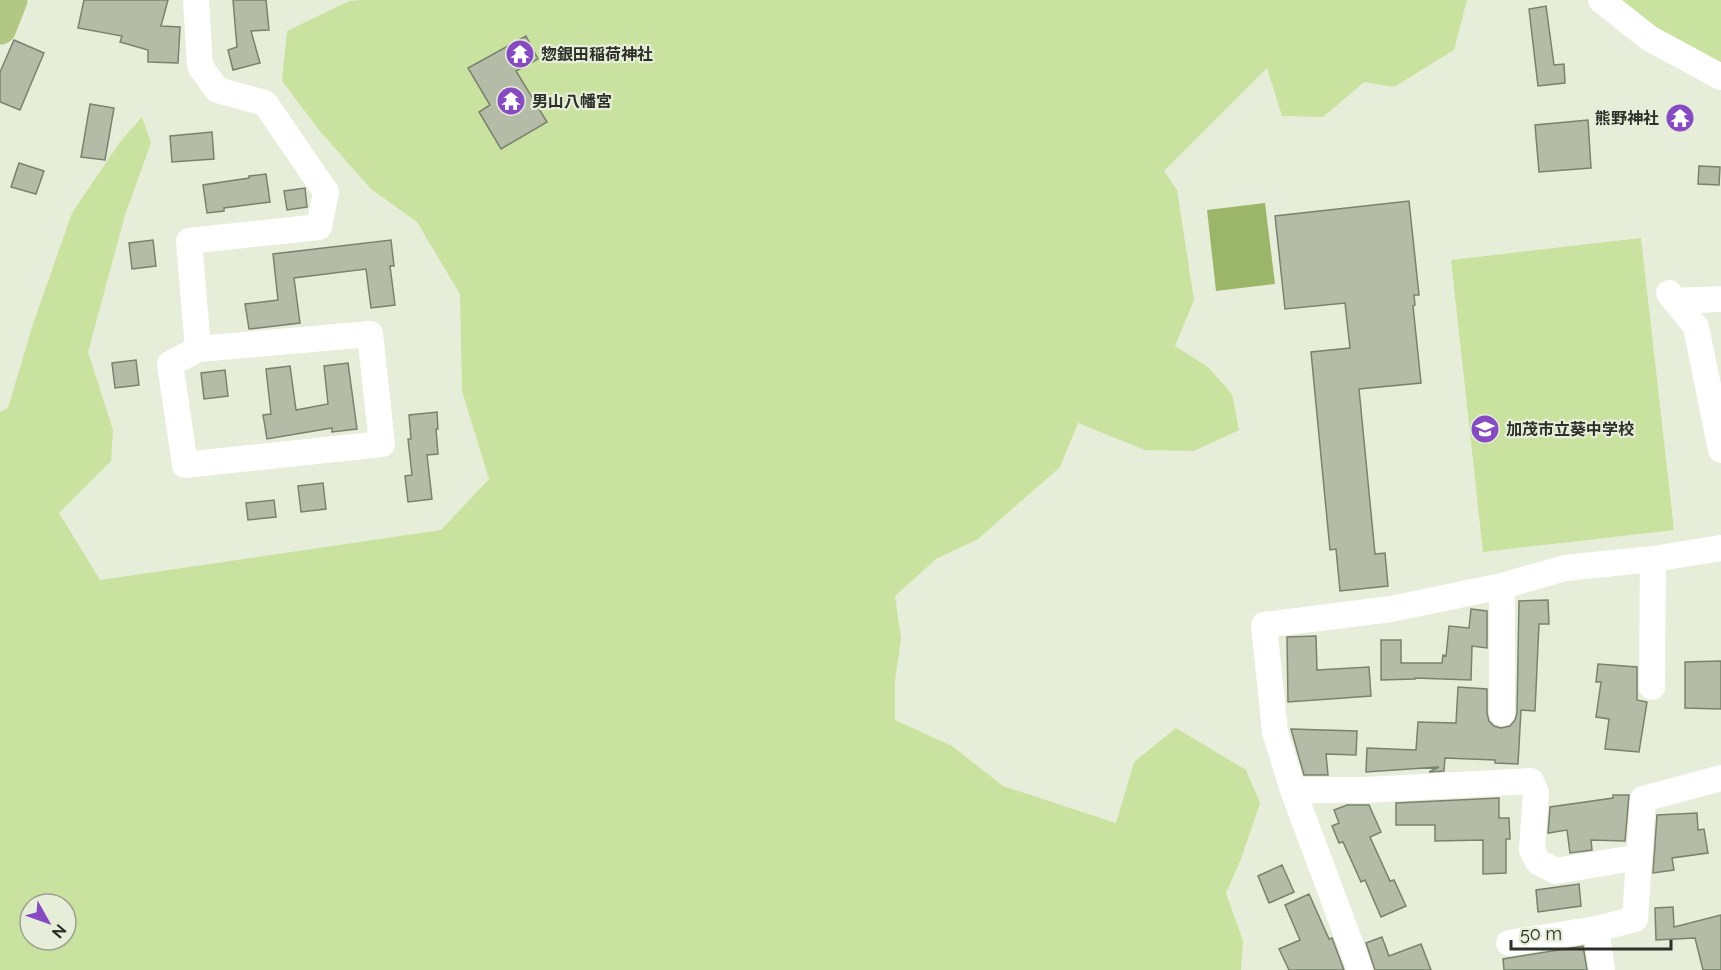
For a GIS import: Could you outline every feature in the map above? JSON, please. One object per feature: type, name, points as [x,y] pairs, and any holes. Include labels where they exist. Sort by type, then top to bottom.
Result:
[{"type":"main road","points":[[0,28],[11,0]]},
{"type":"street","points":[[196,0],[200,66],[217,90],[265,103],[326,192],[319,227],[189,241],[198,349]]},
{"type":"street","points":[[1601,0],[1649,38],[1721,77]]},
{"type":"street","points":[[1721,299],[1672,297],[1696,327],[1721,450]]},
{"type":"street","points":[[370,334],[382,444],[185,465],[170,364],[198,349],[370,334]]},
{"type":"street","points":[[1360,970],[1293,790],[1275,732],[1264,625],[1391,609],[1502,586],[1565,568],[1653,559],[1721,548]]},
{"type":"street","points":[[1653,559],[1653,687]]},
{"type":"street","points":[[1502,586],[1502,712]]},
{"type":"street","points":[[1509,943],[1596,929],[1635,919],[1643,799],[1721,777]]},
{"type":"street","points":[[1293,790],[1366,790],[1531,781],[1536,793],[1532,850],[1538,862],[1556,871],[1639,857]]},
{"type":"street","points":[[1596,929],[1602,970]]},
{"type":"shaded area","points":[[363,0],[1467,0],[1454,50],[1394,87],[1364,82],[1323,117],[1282,116],[1267,68],[1164,171],[1177,190],[1194,300],[1175,346],[1208,367],[1232,394],[1239,430],[1194,451],[1145,450],[1078,423],[1060,467],[978,539],[936,559],[895,596],[901,638],[895,682],[895,720],[952,746],[1003,786],[1116,823],[1134,762],[1176,728],[1246,770],[1260,803],[1241,859],[1226,893],[1243,941],[1241,970],[0,970],[0,412],[8,408],[33,324],[72,213],[120,142],[142,117],[151,143],[125,215],[88,352],[113,430],[111,461],[59,513],[100,580],[441,530],[489,479],[462,391],[460,294],[417,222],[371,189],[319,130],[282,81],[287,31],[349,1]]},
{"type":"shaded area","points":[[1618,0],[1721,0],[1721,65],[1658,29]]},
{"type":"shaded area","points":[[1265,203],[1275,284],[1216,291],[1207,210]]},
{"type":"shaded area","points":[[1641,238],[1674,530],[1483,552],[1451,260]]},
{"type":"building","points":[[84,0],[168,0],[161,26],[180,27],[178,63],[148,62],[148,50],[120,42],[122,36],[78,28]]},
{"type":"building","points":[[233,0],[266,0],[269,30],[251,31],[260,63],[233,70],[228,50],[237,47]]},
{"type":"building","points":[[1546,6],[1554,65],[1564,64],[1565,83],[1538,86],[1529,9]]},
{"type":"building","name":"男山八幡宮","points":[[526,36],[538,59],[516,71],[547,122],[501,149],[479,112],[490,105],[468,68]]},
{"type":"building","points":[[14,40],[44,53],[20,110],[0,102],[0,72]]},
{"type":"building","points":[[90,104],[114,108],[105,160],[81,157]]},
{"type":"building","points":[[1588,120],[1591,168],[1539,172],[1535,125]]},
{"type":"building","points":[[212,132],[214,159],[172,162],[170,136]]},
{"type":"building","points":[[19,163],[44,171],[36,194],[11,187]]},
{"type":"building","points":[[1699,166],[1720,167],[1719,185],[1698,184]]},
{"type":"building","points":[[266,174],[270,202],[224,208],[224,211],[207,213],[203,185]]},
{"type":"building","points":[[305,188],[307,207],[287,210],[284,191]]},
{"type":"building","points":[[1409,201],[1419,295],[1414,295],[1415,305],[1413,306],[1421,383],[1359,389],[1375,554],[1385,553],[1388,586],[1340,591],[1336,549],[1330,550],[1311,352],[1350,348],[1345,303],[1285,309],[1275,216]]},
{"type":"building","points":[[153,240],[156,266],[132,269],[129,243]]},
{"type":"building","points":[[391,240],[394,266],[390,266],[395,305],[371,308],[366,269],[294,278],[300,323],[249,329],[245,304],[278,300],[273,254]]},
{"type":"building","points":[[136,360],[139,385],[115,388],[112,363]]},
{"type":"building","points":[[348,363],[357,429],[332,432],[332,428],[267,439],[263,415],[271,414],[266,369],[290,366],[296,410],[328,404],[324,366]]},
{"type":"building","points":[[225,370],[228,396],[204,399],[201,373]]},
{"type":"building","points":[[437,412],[438,454],[427,455],[432,499],[408,502],[405,476],[412,475],[408,439],[411,439],[409,415]]},
{"type":"building","points":[[323,483],[326,509],[301,512],[298,486]]},
{"type":"building","points":[[274,500],[276,517],[248,520],[246,503]]},
{"type":"building","points":[[1548,600],[1549,624],[1539,624],[1535,711],[1521,710],[1518,764],[1495,763],[1495,760],[1445,758],[1444,771],[1429,772],[1439,767],[1366,772],[1367,748],[1416,750],[1418,722],[1456,723],[1458,687],[1487,689],[1489,721],[1501,728],[1510,726],[1517,713],[1519,601]]},
{"type":"building","points":[[1471,609],[1487,611],[1487,648],[1472,646],[1471,680],[1415,678],[1381,680],[1381,640],[1401,640],[1401,663],[1442,663],[1443,655],[1446,656],[1449,626],[1469,628]]},
{"type":"building","points":[[1316,636],[1317,670],[1369,667],[1371,696],[1288,702],[1287,637]]},
{"type":"building","points":[[1721,661],[1721,709],[1685,708],[1685,662]]},
{"type":"building","points":[[1598,664],[1637,667],[1637,700],[1647,702],[1639,752],[1605,749],[1609,719],[1596,717],[1601,682],[1596,682]]},
{"type":"building","points":[[1291,729],[1357,731],[1356,755],[1326,754],[1328,775],[1304,775]]},
{"type":"building","points":[[1613,795],[1629,795],[1625,841],[1591,840],[1592,850],[1570,853],[1567,830],[1548,833],[1550,807],[1613,798]]},
{"type":"building","points":[[1499,798],[1499,818],[1509,818],[1510,839],[1506,839],[1506,873],[1483,874],[1483,840],[1435,841],[1435,825],[1396,825],[1396,803]]},
{"type":"building","points":[[1347,805],[1369,805],[1381,832],[1370,837],[1390,881],[1394,880],[1406,906],[1381,917],[1365,880],[1361,882],[1343,842],[1339,843],[1332,826],[1339,823],[1334,810]]},
{"type":"building","points":[[1697,813],[1698,830],[1704,829],[1708,853],[1672,858],[1674,870],[1653,873],[1657,815]]},
{"type":"building","points":[[1282,865],[1294,892],[1269,903],[1258,876]]},
{"type":"building","points":[[1579,884],[1581,906],[1538,912],[1536,890]]},
{"type":"building","points":[[1309,894],[1329,939],[1332,938],[1344,970],[1289,970],[1279,949],[1300,940],[1285,905]]},
{"type":"building","points":[[1673,907],[1674,927],[1721,915],[1721,970],[1703,970],[1695,938],[1656,940],[1655,908]]},
{"type":"building","points":[[1382,937],[1389,956],[1421,944],[1431,970],[1375,970],[1366,943]]},
{"type":"building","points":[[1583,946],[1587,970],[1504,970],[1503,959]]},
{"type":"place","name":"惣銀田稲荷神社","points":[[520,54]]},
{"type":"place","name":"男山八幡宮","points":[[511,101]]},
{"type":"place","name":"熊野神社","points":[[1680,118]]},
{"type":"place","name":"加茂市立葵中学校","points":[[1485,429]]}]
